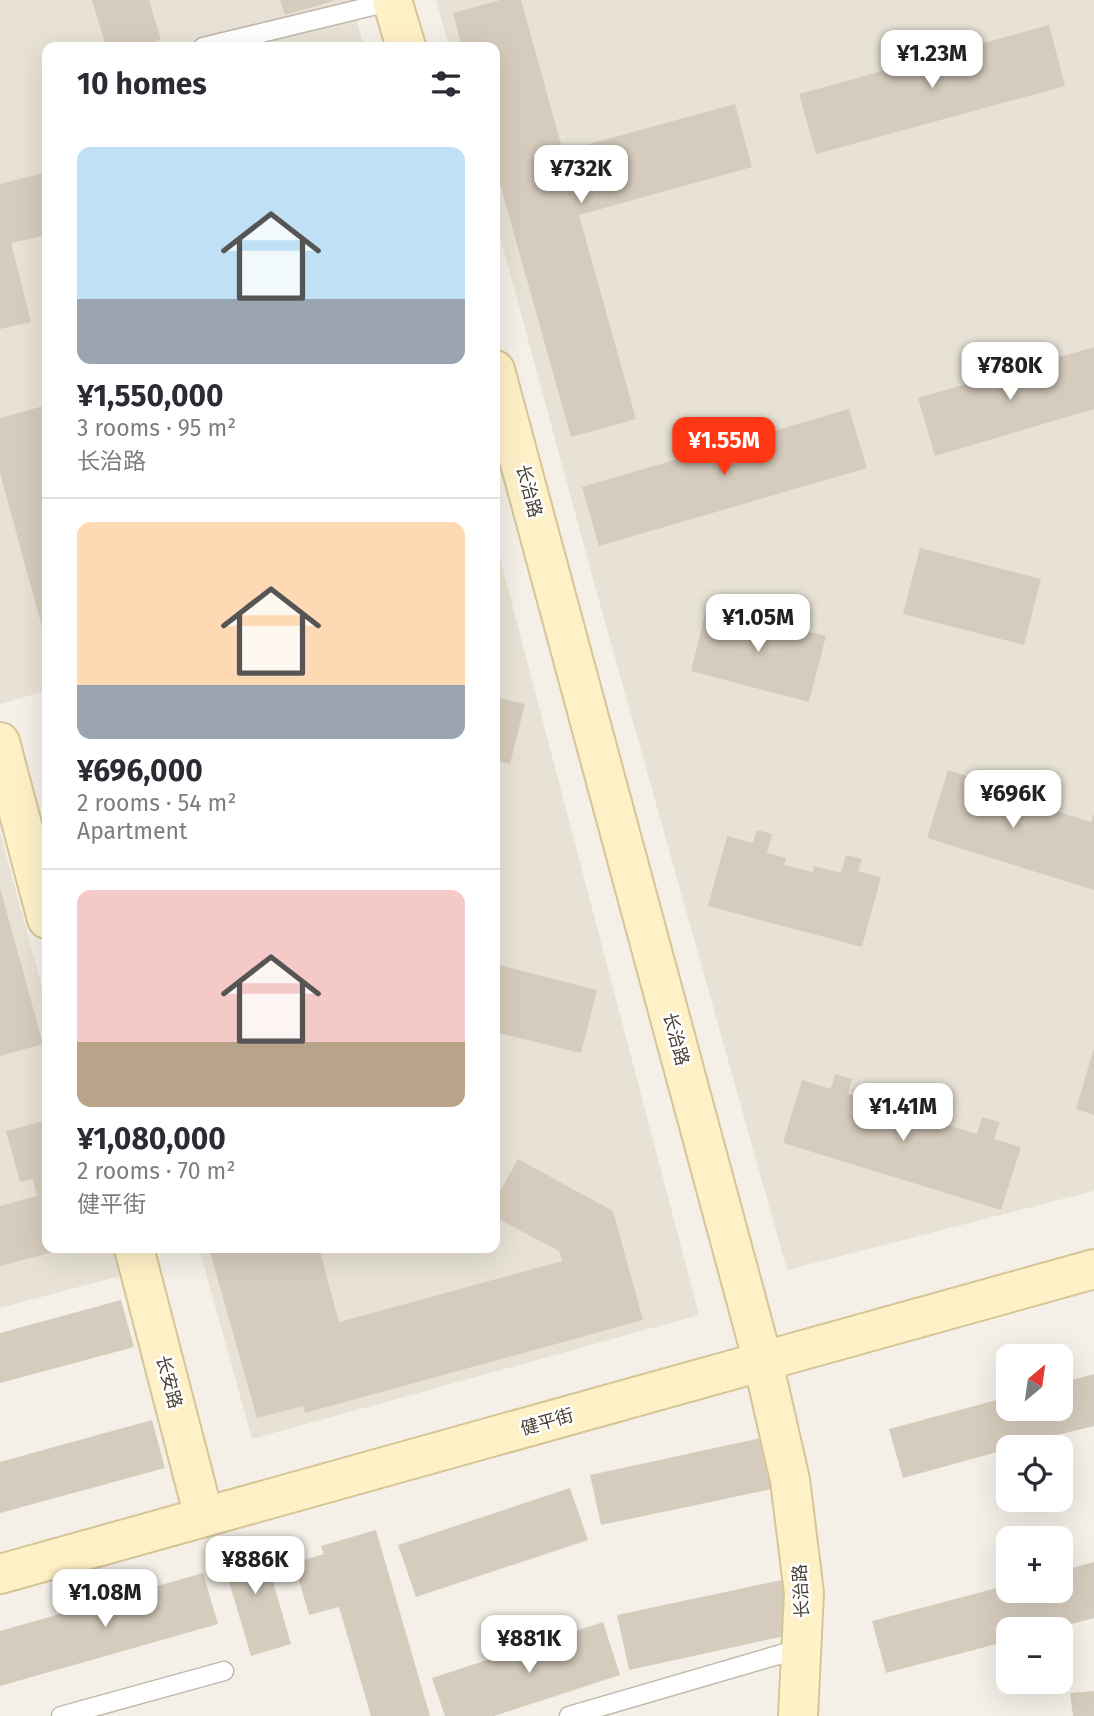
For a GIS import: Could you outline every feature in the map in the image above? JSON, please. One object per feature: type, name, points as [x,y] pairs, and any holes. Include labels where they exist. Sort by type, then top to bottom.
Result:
[{"type":"street","points":[[393,0],[404,42]]},
{"type":"street","name":"长治路","points":[[500,389],[763,1362],[790,1480],[804,1593],[799,1716]]},
{"type":"street","points":[[0,742],[42,900]]},
{"type":"street","name":"长安路","points":[[135,1253],[204,1517]]},
{"type":"street","name":"健平街","points":[[0,1574],[1094,1269]]},
{"type":"lane","points":[[223,42],[393,0]]},
{"type":"lane","points":[[569,1716],[802,1648]]},
{"type":"lane","points":[[61,1716],[224,1671]]},
{"type":"shaded area","points":[[0,0],[351,0],[363,42],[42,42],[42,692],[0,704]]},
{"type":"shaded area","points":[[436,0],[1094,0],[1094,1191],[787,1270],[596,590],[500,236],[500,42],[448,42]]},
{"type":"shaded area","points":[[500,558],[699,1315],[252,1439],[200,1253],[500,1253]]},
{"type":"shaded area","points":[[0,832],[42,987],[42,1253],[114,1253],[120,1276],[0,1308]]},
{"type":"building","points":[[92,0],[149,0],[161,40],[105,42]]},
{"type":"building","points":[[280,0],[333,0],[333,1],[285,15]]},
{"type":"building","points":[[500,0],[521,0],[563,151],[735,104],[752,167],[579,215],[636,419],[571,437],[500,184],[500,42],[461,42],[453,13]]},
{"type":"building","points":[[1049,25],[1065,86],[816,154],[799,94]]},
{"type":"building","points":[[42,173],[42,236],[11,243],[31,322],[0,329],[0,184]]},
{"type":"building","points":[[1094,347],[1094,409],[935,456],[918,398]]},
{"type":"building","points":[[42,406],[42,627],[0,473],[0,418]]},
{"type":"building","points":[[849,409],[867,468],[599,546],[582,487]]},
{"type":"building","points":[[920,548],[1041,579],[1024,645],[903,614]]},
{"type":"building","points":[[707,606],[826,636],[809,702],[691,671]]},
{"type":"building","points":[[500,698],[525,704],[510,764],[500,761]]},
{"type":"building","points":[[979,769],[995,774],[990,790],[1091,822],[1094,814],[1094,890],[927,838],[948,770],[976,779]]},
{"type":"building","points":[[757,830],[772,834],[767,853],[786,858],[784,865],[813,872],[814,866],[841,873],[846,855],[862,859],[858,871],[881,877],[862,947],[708,906],[727,836],[753,843]]},
{"type":"building","points":[[0,888],[42,1044],[0,1056]]},
{"type":"building","points":[[500,965],[597,990],[581,1053],[500,1033]]},
{"type":"building","points":[[1094,1051],[1094,1115],[1076,1109]]},
{"type":"building","points":[[835,1074],[852,1079],[848,1094],[904,1111],[909,1096],[926,1101],[922,1117],[977,1134],[982,1117],[1000,1122],[994,1139],[1021,1147],[1001,1210],[783,1143],[802,1080],[831,1089]]},
{"type":"building","points":[[42,1121],[42,1253],[50,1253],[0,1266],[0,1206],[37,1196],[33,1179],[20,1182],[6,1131]]},
{"type":"building","points":[[518,1159],[613,1211],[643,1320],[305,1413],[303,1406],[257,1418],[210,1253],[320,1253],[339,1322],[562,1261],[559,1251],[500,1220],[500,1191]]},
{"type":"building","points":[[121,1300],[134,1347],[0,1383],[0,1333]]},
{"type":"building","points":[[1094,1374],[1094,1426],[1057,1435],[996,1435],[996,1452],[903,1478],[889,1429],[996,1400],[996,1421],[1073,1421],[1073,1380]]},
{"type":"building","points":[[152,1420],[165,1468],[0,1513],[0,1462]]},
{"type":"building","points":[[761,1438],[772,1489],[601,1525],[590,1475]]},
{"type":"building","points":[[570,1488],[588,1540],[416,1597],[398,1545]]},
{"type":"building","points":[[376,1530],[430,1716],[371,1716],[339,1607],[309,1615],[294,1563],[324,1554],[321,1546]]},
{"type":"building","points":[[260,1536],[291,1644],[251,1656],[219,1548]]},
{"type":"building","points":[[1094,1562],[1094,1618],[1073,1624],[1073,1617],[996,1617],[996,1644],[886,1673],[872,1621],[996,1588],[996,1603],[1073,1603],[1073,1568]]},
{"type":"building","points":[[203,1573],[218,1624],[0,1686],[0,1631]]},
{"type":"building","points":[[782,1580],[794,1634],[629,1670],[617,1615]]},
{"type":"building","points":[[603,1622],[620,1675],[494,1716],[445,1716],[432,1678]]},
{"type":"building","points":[[1094,1691],[1094,1716],[1073,1716],[1070,1694]]}]
